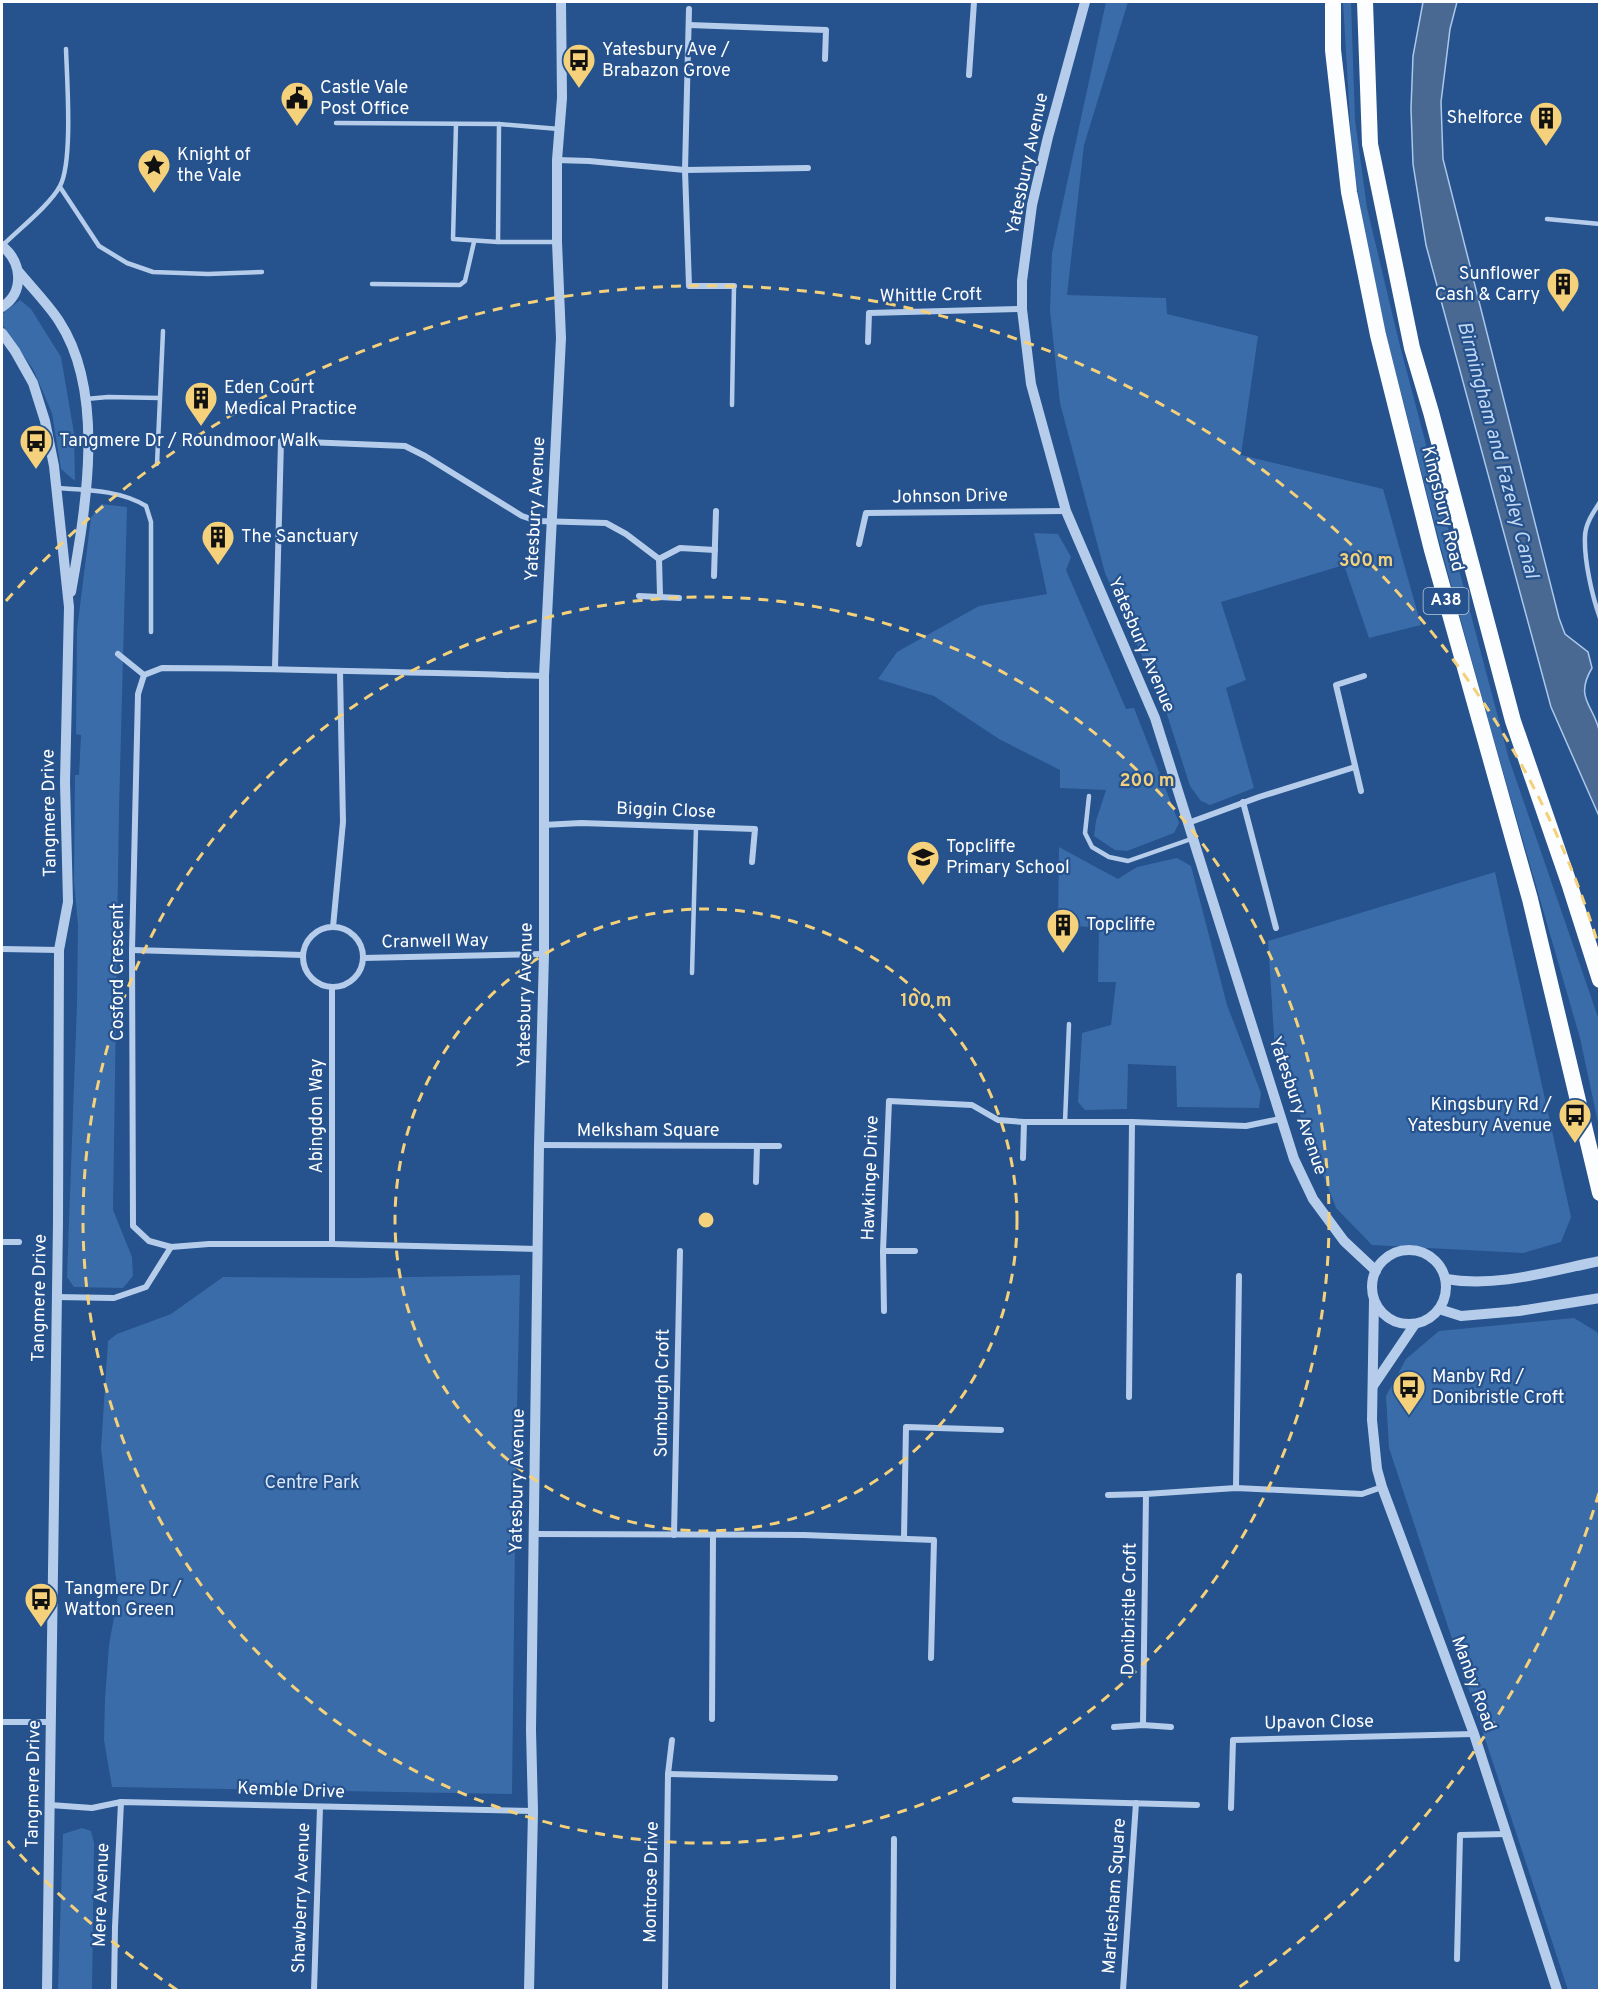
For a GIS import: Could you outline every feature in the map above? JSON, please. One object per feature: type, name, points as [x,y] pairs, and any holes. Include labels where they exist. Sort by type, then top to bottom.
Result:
[{"type":"highway","name":"Kingsbury Road","points":[[1333,2],[1333,50],[1349,192],[1378,335],[1432,550],[1530,899],[1599,1193]]},
{"type":"highway","name":"Kingsbury Road","points":[[1365,2],[1370,144],[1412,348],[1514,721],[1599,980]]},
{"type":"street","name":"Yatesbury Avenue","points":[[529,1990],[533,1811],[531,1730],[539,1145],[544,954],[544,676],[561,338],[557,242],[557,160],[562,98],[561,2]]},
{"type":"street","points":[[969,75],[974,2]]},
{"type":"street","name":"Yatesbury Avenue","points":[[1085,2],[1032,205],[1022,280],[1022,309],[1031,384],[1066,511],[1155,718],[1294,1159],[1313,1198],[1344,1241],[1376,1271]]},
{"type":"street","points":[[689,9],[686,170],[689,286],[734,286]]},
{"type":"street","points":[[689,25],[826,30],[825,59]]},
{"type":"street","points":[[557,160],[686,170],[808,168]]},
{"type":"street","name":"Tangmere Drive","points":[[2,247],[10,253],[18,272],[59,322],[79,366],[86,399],[89,428],[85,514],[69,607]]},
{"type":"street","points":[[2,307],[14,294],[18,283],[18,272]]},
{"type":"street","name":"Whittle Croft","points":[[868,342],[869,313],[1022,309]]},
{"type":"street","name":"Tangmere Drive","points":[[2,333],[33,382],[45,421],[57,488],[69,607],[65,782],[68,902],[59,950],[47,1990]]},
{"type":"street","points":[[275,668],[281,441],[405,446],[522,516],[537,521],[606,523],[626,534],[659,559]]},
{"type":"street","points":[[714,576],[716,511]]},
{"type":"street","name":"Johnson Drive","points":[[859,544],[866,513],[1066,511]]},
{"type":"street","points":[[659,559],[680,548],[715,550]]},
{"type":"street","points":[[659,559],[660,595]]},
{"type":"street","points":[[639,596],[679,597]]},
{"type":"street","points":[[118,654],[144,675],[162,668],[275,668],[340,672],[544,676]]},
{"type":"street","points":[[333,927],[343,822],[340,672]]},
{"type":"street","name":"Cosford Crescent","points":[[144,675],[138,694],[132,950],[133,1226],[149,1241],[171,1247],[209,1244],[332,1244],[538,1249]]},
{"type":"street","points":[[1361,791],[1336,685],[1364,676]]},
{"type":"street","points":[[1188,823],[1244,802],[1355,768]]},
{"type":"street","points":[[1244,802],[1276,928]]},
{"type":"street","name":"Biggin Close","points":[[543,825],[581,823],[754,830],[752,862]]},
{"type":"street","points":[[333,927],[342,928],[357,940],[362,949],[363,958],[356,975],[341,986],[332,987],[314,981],[304,965],[303,956],[309,939],[316,932],[333,927]]},
{"type":"street","points":[[2,949],[59,950]]},
{"type":"street","points":[[132,950],[303,956]]},
{"type":"street","name":"Cranwell Way","points":[[363,958],[544,954]]},
{"type":"street","name":"Abingdon Way","points":[[332,987],[332,1244]]},
{"type":"street","name":"Hawkinge Drive","points":[[884,1311],[883,1251],[889,1101],[972,1106],[998,1120],[1024,1122],[1132,1122],[1246,1126],[1280,1119]]},
{"type":"street","points":[[1023,1158],[1024,1122]]},
{"type":"street","points":[[1129,1397],[1132,1122]]},
{"type":"street","name":"Melksham Square","points":[[539,1145],[779,1146]]},
{"type":"street","points":[[756,1182],[757,1146]]},
{"type":"street","points":[[2,1242],[19,1242]]},
{"type":"street","points":[[56,1297],[114,1298],[146,1287],[171,1247]]},
{"type":"street","points":[[1414,1250],[1425,1253],[1435,1260],[1446,1279],[1446,1290],[1439,1309],[1432,1316],[1415,1324],[1405,1324],[1386,1316],[1374,1300],[1372,1290],[1376,1271],[1382,1261],[1392,1254],[1414,1250]]},
{"type":"street","name":"Sumburgh Croft","points":[[674,1534],[680,1251]]},
{"type":"street","name":"Hawkinge Drive","points":[[883,1251],[915,1251]]},
{"type":"street","points":[[1446,1279],[1461,1282],[1489,1282],[1599,1261]]},
{"type":"street","points":[[1236,1488],[1239,1276]]},
{"type":"street","points":[[1439,1309],[1461,1316],[1519,1311],[1599,1299]]},
{"type":"street","name":"Manby Road","points":[[1374,1300],[1372,1420],[1377,1469],[1474,1734],[1557,1990]]},
{"type":"street","points":[[1372,1386],[1415,1324]]},
{"type":"street","points":[[904,1538],[906,1427],[1001,1430]]},
{"type":"street","points":[[1108,1495],[1236,1488],[1362,1494],[1382,1487]]},
{"type":"street","name":"Donibristle Croft","points":[[1143,1725],[1146,1494]]},
{"type":"street","points":[[534,1534],[713,1534],[934,1540],[931,1658]]},
{"type":"street","points":[[712,1719],[713,1534]]},
{"type":"street","points":[[2,1722],[51,1722]]},
{"type":"street","points":[[1114,1727],[1143,1725],[1171,1727]]},
{"type":"street","name":"Upavon Close","points":[[1231,1808],[1233,1740],[1474,1734]]},
{"type":"street","name":"Montrose Drive","points":[[665,1990],[668,1774],[672,1740]]},
{"type":"street","points":[[668,1774],[835,1778]]},
{"type":"street","name":"Martlesham Square","points":[[1015,1800],[1197,1805]]},
{"type":"street","name":"Kemble Drive","points":[[50,1805],[92,1808],[121,1802],[533,1811]]},
{"type":"street","name":"Mere Avenue","points":[[114,1990],[114,1927],[121,1802]]},
{"type":"street","name":"Martlesham Square","points":[[1123,1990],[1136,1803]]},
{"type":"street","name":"Shawberry Avenue","points":[[314,1990],[320,1807]]},
{"type":"street","points":[[1457,1959],[1460,1835],[1508,1834]]},
{"type":"street","points":[[893,1990],[894,1839]]},
{"type":"lane","points":[[2,247],[60,187],[67,164],[66,49]]},
{"type":"lane","points":[[336,123],[499,124],[560,129]]},
{"type":"lane","points":[[456,124],[453,236],[456,240],[557,242]]},
{"type":"lane","points":[[498,242],[499,124]]},
{"type":"lane","points":[[60,187],[99,246],[127,263],[153,272],[208,274],[262,272]]},
{"type":"lane","points":[[1547,219],[1599,224]]},
{"type":"lane","points":[[372,284],[460,285],[465,281],[474,242]]},
{"type":"lane","points":[[732,405],[734,286]]},
{"type":"lane","points":[[157,464],[163,331]]},
{"type":"lane","points":[[86,399],[160,398]]},
{"type":"lane","points":[[57,488],[118,494],[146,506],[151,522],[151,632]]},
{"type":"lane","points":[[1599,502],[1589,521],[1585,537],[1591,594],[1599,618]]},
{"type":"lane","points":[[1089,796],[1085,833],[1092,847],[1109,857],[1128,861],[1194,838]]},
{"type":"lane","points":[[692,973],[696,827]]},
{"type":"lane","points":[[1065,1122],[1069,1024]]},
{"type":"green space","points":[[1106,2],[1128,2],[1084,145],[1067,295],[1166,298],[1167,314],[1258,336],[1241,455],[1383,489],[1421,625],[1369,638],[1344,565],[1221,602],[1246,680],[1226,688],[1254,788],[1210,805],[1201,801],[1190,786],[1164,705],[1105,573],[1060,403],[1050,311],[1052,253]]},
{"type":"green space","points":[[1343,2],[1351,2],[1355,120],[1367,208],[1399,342],[1509,759],[1599,1020],[1599,1127],[1580,1038],[1487,716],[1371,276],[1352,154]]},
{"type":"green space","points":[[20,300],[31,309],[61,357],[74,433],[75,481],[61,469],[52,413],[33,369],[2,324],[2,314]]},
{"type":"green space","points":[[101,504],[127,507],[119,809],[113,1210],[132,1257],[133,1276],[123,1288],[74,1287],[67,1277],[77,1003],[78,925],[74,882],[75,775],[79,775],[81,735],[76,734],[77,630],[91,518]]},
{"type":"green space","points":[[1034,533],[1058,534],[1071,557],[1066,570],[1126,709],[1134,708],[1179,823],[1174,833],[1127,851],[1115,850],[1094,836],[1096,821],[1106,790],[1060,788],[1060,770],[999,739],[934,696],[878,679],[897,652],[979,606],[1047,594]]},
{"type":"green space","points":[[1059,847],[1118,879],[1137,867],[1177,858],[1191,866],[1227,1005],[1261,1093],[1259,1108],[1177,1107],[1176,1066],[1128,1064],[1127,1109],[1085,1110],[1078,1102],[1082,1033],[1111,1025],[1116,982],[1098,982],[1099,927],[1058,926]]},
{"type":"green space","points":[[1495,872],[1571,1217],[1561,1242],[1523,1253],[1372,1245],[1336,1208],[1275,1051],[1268,941]]},
{"type":"green space","name":"Centre Park","points":[[520,1275],[512,1794],[112,1787],[104,1740],[105,1699],[109,1645],[118,1596],[101,1448],[108,1341],[117,1334],[171,1314],[223,1277],[354,1278]]},
{"type":"green space","points":[[1574,1318],[1597,1332],[1600,1340],[1599,1990],[1568,1990],[1389,1448],[1386,1396],[1406,1359],[1439,1331]]},
{"type":"green space","points":[[82,1828],[91,1831],[94,1843],[92,1990],[58,1990],[63,1834]]},
{"type":"water","name":"Birmingham and Fazeley Canal","points":[[1423,2],[1457,2],[1450,29],[1441,102],[1443,159],[1559,618],[1565,634],[1588,652],[1592,668],[1587,679],[1585,696],[1600,735],[1599,816],[1551,707],[1426,245],[1413,164],[1411,109],[1413,56]]},
{"type":"place","name":"Yatesbury Ave / Brabazon Grove","points":[[579,89]]},
{"type":"place","name":"Castle Vale Post Office","points":[[297,127]]},
{"type":"place","name":"Shelforce","points":[[1546,147]]},
{"type":"place","name":"Knight of the Vale","points":[[154,194]]},
{"type":"place","name":"Sunflower Cash & Carry","points":[[1563,313]]},
{"type":"place","name":"Eden Court Medical Practice","points":[[201,427]]},
{"type":"place","name":"Tangmere Dr / Roundmoor Walk","points":[[36,470]]},
{"type":"place","name":"The Sanctuary","points":[[218,566]]},
{"type":"place","name":"Topcliffe Primary School","points":[[923,886]]},
{"type":"place","name":"Topcliffe","points":[[1063,954]]},
{"type":"place","name":"Kingsbury Rd / Yatesbury Avenue","points":[[1575,1144]]},
{"type":"place","name":"Manby Rd / Donibristle Croft","points":[[1409,1416]]},
{"type":"place","name":"Tangmere Dr / Watton Green","points":[[41,1628]]}]
